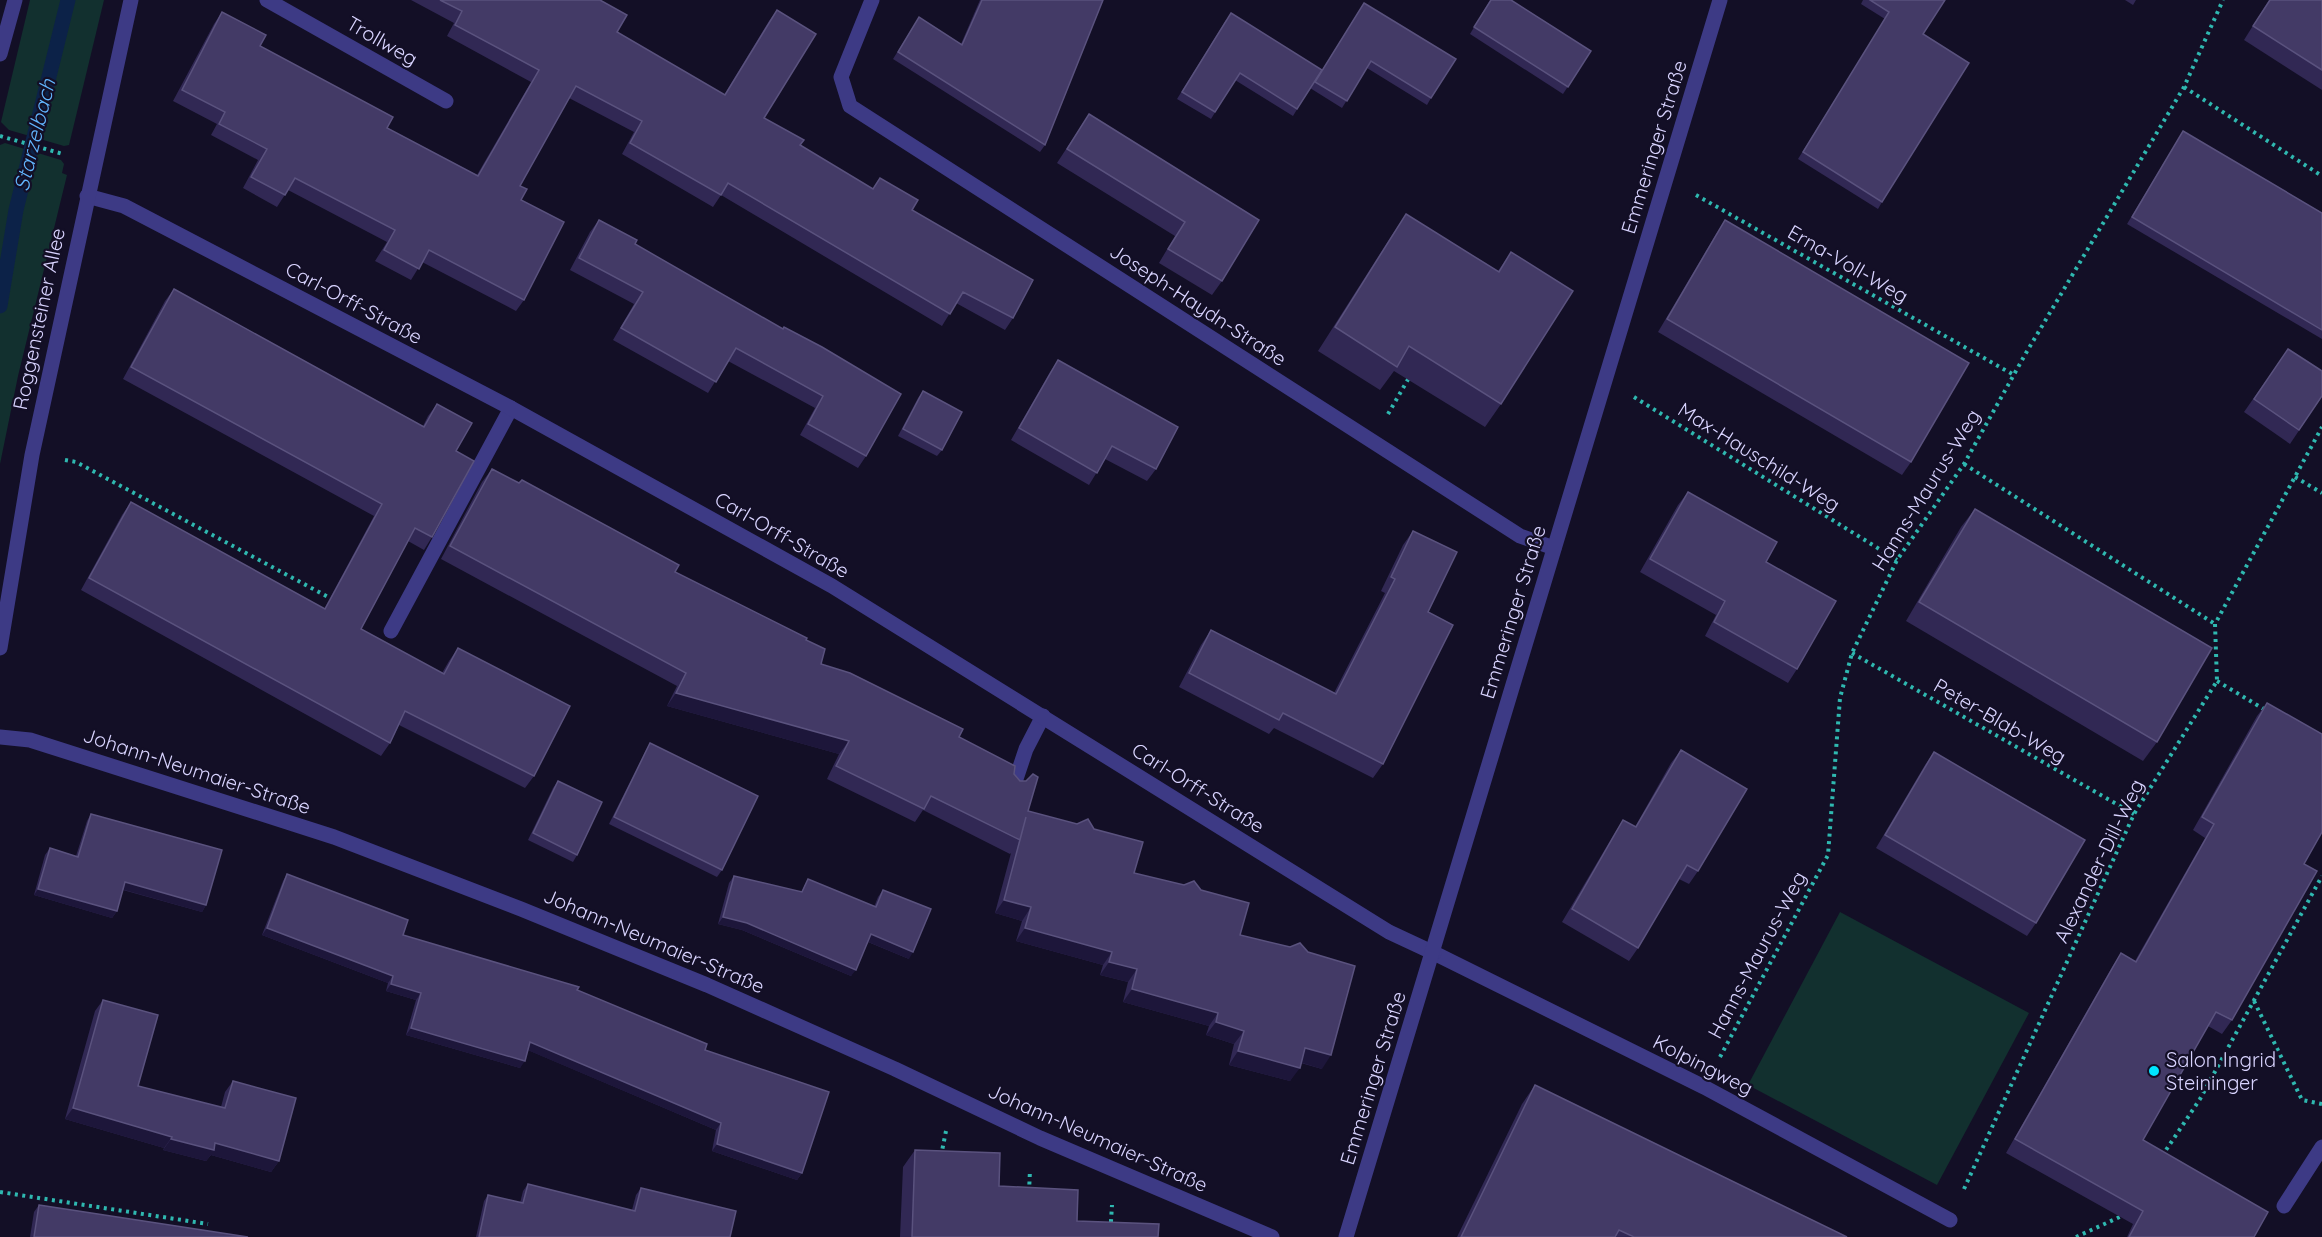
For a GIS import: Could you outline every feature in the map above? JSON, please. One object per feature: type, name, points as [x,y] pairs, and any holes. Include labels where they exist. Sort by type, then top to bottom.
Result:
[{"type":"street","points":[[0,54],[15,0]]},
{"type":"street","name":"Roggensteiner Allee","points":[[0,648],[32,455],[131,0]]},
{"type":"street","name":"Trollweg","points":[[267,0],[446,101]]},
{"type":"street","name":"Joseph-Haydn-Straße","points":[[872,0],[841,77],[850,106],[1520,536],[1554,549]]},
{"type":"street","name":"Emmeringer Straße","points":[[1346,1237],[1434,953],[1720,0]]},
{"type":"street","name":"Carl-Orff-Straße","points":[[87,196],[124,206],[511,408],[832,586],[1389,932],[1434,953]]},
{"type":"street","points":[[391,631],[511,408]]},
{"type":"street","points":[[1014,785],[1026,749],[1042,716]]},
{"type":"street","name":"Johann-Neumaier-Straße","points":[[0,737],[30,740],[334,837],[521,909],[707,985],[895,1069],[1040,1138],[1272,1237]]},
{"type":"street","name":"Kolpingweg","points":[[1434,953],[1704,1087],[1950,1220]]},
{"type":"street","points":[[2284,1206],[2322,1147]]},
{"type":"path","name":"Hanns-Maurus-Weg","points":[[1704,1087],[1828,855],[1840,698],[1852,653],[1896,560],[1964,465],[2014,375],[2184,87],[2223,0]]},
{"type":"path","points":[[2184,87],[2322,176]]},
{"type":"path","points":[[0,136],[62,154]]},
{"type":"path","name":"Erna-Voll-Weg","points":[[1667,179],[2014,375]]},
{"type":"path","points":[[1371,441],[1412,374]]},
{"type":"path","name":"Max-Hauschild-Weg","points":[[1606,380],[1896,560]]},
{"type":"path","points":[[2274,715],[2217,681],[2215,624],[2322,427]]},
{"type":"path","points":[[32,455],[76,462],[338,603]]},
{"type":"path","points":[[1964,465],[2215,624]]},
{"type":"path","points":[[2295,477],[2322,493]]},
{"type":"path","name":"Peter-Blab-Weg","points":[[1852,653],[2134,814]]},
{"type":"path","name":"Alexander-Dill-Weg","points":[[1950,1220],[2134,814],[2217,681]]},
{"type":"path","points":[[2161,1158],[2200,1099],[2322,876]]},
{"type":"path","points":[[2254,1000],[2302,1100],[2322,1104]]},
{"type":"path","points":[[0,1192],[208,1224]]},
{"type":"path","points":[[2076,1237],[2123,1216],[2129,1207]]},
{"type":"green space","points":[[30,0],[104,0],[69,145],[64,146],[9,130],[1,122]]},
{"type":"green space","points":[[5,143],[61,160],[64,164],[62,173],[67,175],[18,376],[0,464],[0,145]]},
{"type":"green space","points":[[1840,912],[2029,1013],[1937,1185],[1748,1085]]},
{"type":"building","points":[[440,0],[600,0],[627,15],[617,32],[725,95],[777,10],[816,34],[764,118],[804,140],[800,145],[873,189],[880,178],[918,200],[912,210],[1033,280],[1013,318],[963,292],[950,314],[728,183],[721,195],[630,143],[642,121],[576,86],[520,186],[527,189],[521,200],[564,222],[524,300],[429,250],[419,269],[384,250],[395,230],[295,178],[285,195],[251,177],[267,149],[219,124],[225,112],[182,90],[222,12],[266,35],[260,46],[393,117],[387,128],[478,176],[539,70],[455,25],[462,11]]},
{"type":"building","points":[[982,0],[1103,0],[1045,145],[898,52],[919,17],[962,45]]},
{"type":"building","points":[[1491,0],[1511,0],[1591,51],[1568,87],[1474,27]]},
{"type":"building","points":[[1870,0],[1945,0],[1923,34],[1969,63],[1882,202],[1803,152],[1889,12]]},
{"type":"building","points":[[2270,0],[2322,0],[2322,70],[2253,26]]},
{"type":"building","points":[[1364,3],[1456,59],[1431,98],[1371,61],[1347,101],[1315,82]]},
{"type":"building","points":[[1231,13],[1322,70],[1297,109],[1240,73],[1215,112],[1182,92]]},
{"type":"building","points":[[1089,114],[1259,220],[1222,281],[1168,249],[1185,222],[1067,149]]},
{"type":"building","points":[[2183,131],[2322,213],[2322,330],[2132,217]]},
{"type":"building","points":[[1406,214],[1499,272],[1511,252],[1573,291],[1501,404],[1409,346],[1397,367],[1335,327]]},
{"type":"building","points":[[599,220],[637,240],[635,244],[783,329],[784,327],[822,347],[901,394],[866,456],[808,424],[823,396],[736,348],[716,382],[621,328],[643,292],[579,258]]},
{"type":"building","points":[[1725,220],[1969,363],[1911,462],[1667,319]]},
{"type":"building","points":[[174,289],[424,427],[437,404],[472,423],[456,451],[474,461],[432,537],[415,528],[361,629],[444,674],[458,648],[570,706],[534,776],[405,711],[390,743],[89,578],[131,502],[325,609],[382,504],[131,367]]},
{"type":"building","points":[[2288,349],[2322,371],[2322,396],[2299,430],[2254,399]]},
{"type":"building","points":[[1058,360],[1178,427],[1156,469],[1112,446],[1097,473],[1019,428]]},
{"type":"building","points":[[923,391],[962,412],[942,450],[903,429]]},
{"type":"building","points":[[492,469],[519,483],[522,480],[679,565],[675,572],[807,638],[806,640],[825,649],[821,664],[850,673],[963,729],[959,737],[1015,766],[1014,774],[1020,781],[1026,781],[1033,774],[1038,777],[1028,811],[1077,824],[1088,819],[1094,829],[1143,842],[1134,873],[1184,885],[1194,881],[1201,890],[1249,903],[1240,935],[1290,947],[1300,943],[1308,952],[1355,966],[1331,1055],[1305,1048],[1300,1068],[1238,1051],[1244,1031],[1216,1022],[1218,1013],[1132,989],[1137,969],[1109,962],[1112,952],[1025,928],[1031,907],[1004,900],[1020,840],[931,796],[924,809],[836,766],[849,741],[676,693],[686,673],[450,546]]},
{"type":"building","points":[[1688,492],[1777,542],[1766,562],[1836,601],[1797,669],[1714,622],[1725,601],[1650,559]]},
{"type":"building","points":[[1975,509],[2212,648],[2157,742],[1919,602]]},
{"type":"building","points":[[1413,531],[1457,552],[1428,612],[1453,625],[1383,764],[1283,713],[1279,720],[1189,673],[1211,630],[1336,694],[1395,579],[1391,577]]},
{"type":"building","points":[[2267,703],[2322,734],[2322,832],[2304,864],[2317,871],[2232,1020],[2216,1012],[2143,1140],[2268,1212],[2254,1237],[2129,1237],[2143,1211],[2015,1139],[2121,953],[2136,962],[2214,824],[2202,817]]},
{"type":"building","points":[[650,743],[758,796],[722,870],[614,817]]},
{"type":"building","points":[[1681,750],[1747,789],[1698,871],[1687,865],[1638,948],[1572,909],[1623,820],[1636,827]]},
{"type":"building","points":[[1934,752],[2085,840],[2036,923],[1885,835]]},
{"type":"building","points":[[558,781],[602,802],[577,855],[533,833]]},
{"type":"building","points":[[91,814],[222,850],[206,905],[125,882],[117,911],[38,889],[50,848],[78,857]]},
{"type":"building","points":[[287,874],[408,920],[403,935],[579,987],[577,990],[707,1044],[705,1050],[829,1092],[802,1173],[717,1144],[721,1123],[530,1042],[525,1061],[411,1028],[421,993],[391,984],[393,976],[267,928]]},
{"type":"building","points":[[734,876],[802,892],[808,879],[876,907],[883,890],[931,909],[913,952],[871,934],[856,970],[747,923],[723,917]]},
{"type":"building","points":[[103,1000],[158,1015],[138,1086],[225,1108],[233,1081],[296,1098],[279,1161],[215,1143],[214,1150],[171,1139],[172,1137],[73,1108]]},
{"type":"building","points":[[1535,1085],[1847,1237],[1634,1237],[1619,1230],[1615,1237],[1461,1237]]},
{"type":"building","points":[[915,1150],[1000,1153],[999,1186],[1078,1190],[1077,1221],[1159,1224],[1158,1237],[912,1237]]},
{"type":"building","points":[[528,1184],[635,1211],[641,1188],[736,1211],[730,1237],[479,1237],[488,1195],[523,1203]]},
{"type":"building","points":[[39,1205],[248,1237],[34,1237]]},
{"type":"waterway","name":"Starzelbach","points":[[0,306],[16,210],[68,0]]},
{"type":"place","name":"Salon Ingrid Steininger","points":[[2154,1071]]}]
